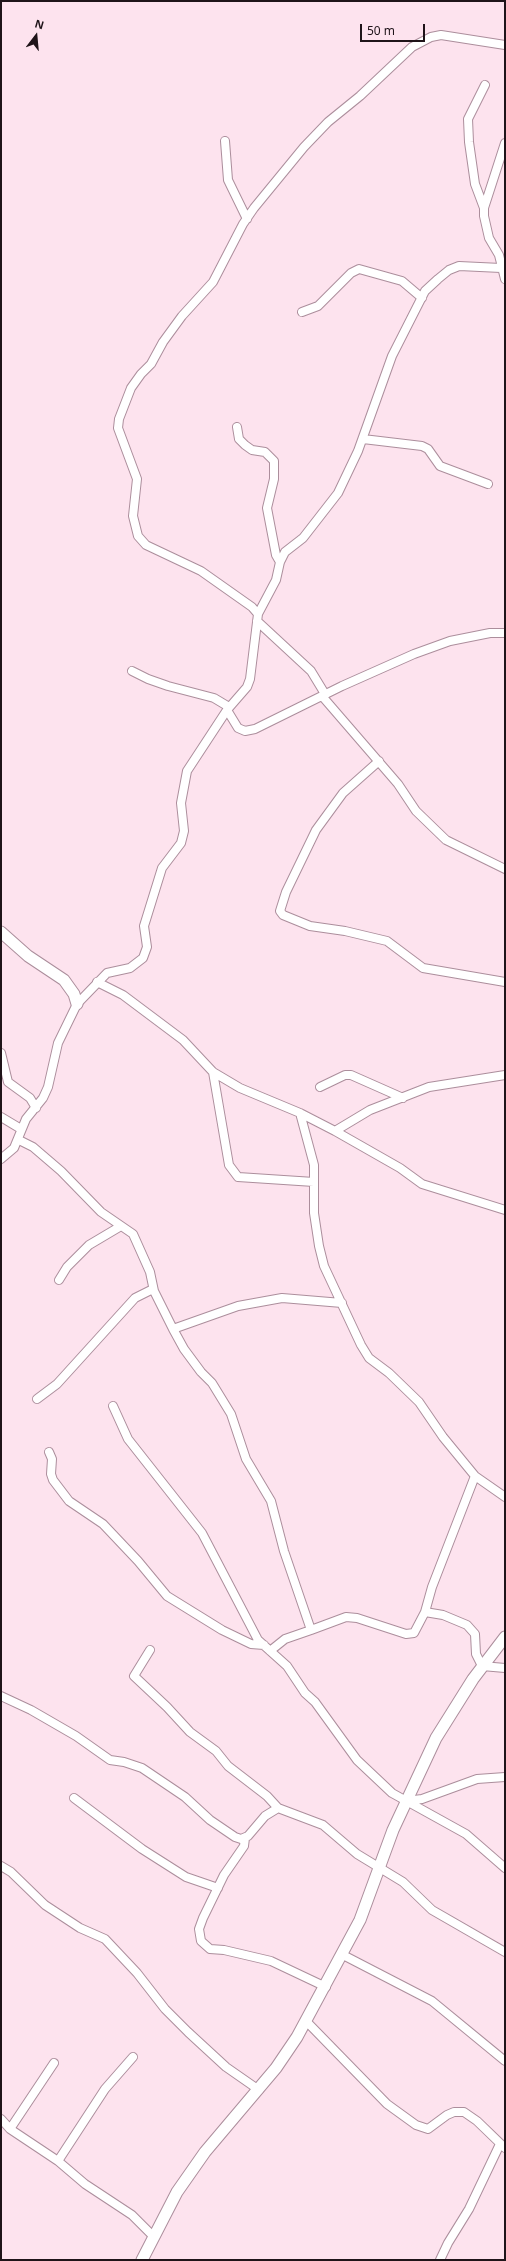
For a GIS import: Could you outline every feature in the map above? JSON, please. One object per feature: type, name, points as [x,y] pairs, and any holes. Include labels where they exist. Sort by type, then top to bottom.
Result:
[{"type":"street","points":[[505,45],[441,35],[431,37],[412,47],[360,96],[328,122],[304,147],[247,219],[213,282],[182,316],[163,342],[151,364],[141,374],[131,388],[119,419],[118,428],[137,479],[133,516],[138,536],[146,545],[201,571],[252,607],[258,618],[311,671],[324,695],[379,761],[416,811],[446,840],[505,869]]},
{"type":"street","points":[[485,85],[468,119],[469,142],[475,184],[484,208],[485,225],[489,238],[499,254],[501,268],[505,279]]},
{"type":"street","points":[[225,141],[228,180],[247,219]]},
{"type":"street","points":[[484,208],[505,143]]},
{"type":"street","points":[[1,1159],[14,1148],[19,1140],[21,1129],[26,1119],[36,1108],[48,1087],[58,1043],[77,1004],[106,973],[130,968],[143,958],[148,946],[144,926],[162,868],[181,842],[184,831],[181,803],[187,771],[228,708],[247,687],[250,679],[258,618],[276,580],[280,562],[285,552],[303,538],[338,493],[363,439],[392,356],[422,298],[438,279],[459,266],[501,268]]},
{"type":"street","points":[[302,312],[318,306],[351,273],[359,269],[402,281],[422,298]]},
{"type":"street","points":[[237,427],[239,439],[245,445],[252,450],[265,452],[274,461],[274,479],[266,508],[276,555],[280,562]]},
{"type":"street","points":[[363,439],[422,446],[428,449],[440,466],[488,484]]},
{"type":"street","points":[[132,671],[148,679],[168,686],[214,698],[228,708],[238,728],[245,731],[255,729],[324,695],[414,654],[450,641],[490,633],[505,633]]},
{"type":"street","points":[[379,761],[343,793],[316,830],[286,892],[280,911],[284,915],[310,926],[345,931],[387,941],[423,968],[505,982]]},
{"type":"street","points":[[1,932],[28,956],[64,980],[74,994],[77,1004]]},
{"type":"street","points":[[97,982],[123,995],[183,1040],[213,1072],[257,1097],[300,1113],[335,1131],[400,1168],[422,1184],[505,1210]]},
{"type":"street","points":[[1,1053],[4,1082],[30,1098],[36,1108]]},
{"type":"street","points":[[213,1072],[229,1165],[238,1177],[314,1182]]},
{"type":"street","points":[[320,1087],[345,1075],[351,1075],[403,1098]]},
{"type":"street","points":[[335,1131],[370,1110],[429,1087],[505,1075]]},
{"type":"street","points":[[300,1113],[310,1145],[314,1182],[315,1218],[319,1246],[324,1266],[361,1345],[369,1358],[389,1373],[419,1402],[443,1437],[475,1476],[505,1497]]},
{"type":"street","points":[[1,1117],[21,1129]]},
{"type":"street","points":[[19,1140],[33,1147],[61,1171],[89,1201],[133,1234],[150,1272],[153,1289],[173,1329],[184,1349],[201,1372],[212,1383],[231,1414],[246,1459],[273,1509],[284,1551],[311,1630]]},
{"type":"street","points":[[58,1280],[67,1267],[89,1245],[121,1226]]},
{"type":"street","points":[[37,1399],[57,1384],[135,1298],[153,1289]]},
{"type":"street","points":[[173,1329],[238,1306],[282,1298],[342,1303]]},
{"type":"street","points":[[113,1406],[128,1439],[202,1533],[258,1640],[287,1666],[305,1694],[315,1702],[357,1760],[383,1785],[406,1801],[466,1834],[505,1868]]},
{"type":"street","points":[[49,1452],[52,1459],[51,1474],[53,1480],[69,1501],[103,1524],[138,1561],[167,1596],[222,1630],[251,1644],[267,1648],[284,1639],[346,1617],[357,1618],[406,1634],[414,1633],[425,1612],[432,1587],[475,1476]]},
{"type":"street","points":[[425,1612],[443,1615],[467,1625],[475,1634],[476,1654],[482,1666]]},
{"type":"street","points":[[142,2260],[177,2192],[205,2152],[259,2090],[276,2068],[326,1987],[360,1920],[406,1801],[436,1738],[452,1710],[482,1666],[505,1637]]},
{"type":"street","points":[[150,1650],[134,1676],[167,1707],[190,1732],[216,1751],[228,1766],[267,1796],[278,1808],[323,1825],[357,1854],[403,1882],[432,1910],[505,1952]]},
{"type":"street","points":[[482,1666],[505,1668]]},
{"type":"street","points":[[1,1696],[31,1710],[76,1736],[110,1760],[124,1762],[142,1768],[185,1797],[222,1829],[235,1837],[245,1838]]},
{"type":"street","points":[[406,1801],[422,1799],[439,1791],[477,1779],[505,1777]]},
{"type":"street","points":[[74,1798],[142,1849],[186,1877],[218,1888]]},
{"type":"street","points":[[278,1808],[265,1816],[245,1838],[244,1846],[231,1864],[218,1888],[199,1929],[199,1935],[205,1946],[210,1949],[224,1950],[271,1961],[326,1987]]},
{"type":"street","points":[[1,1866],[11,1872],[45,1905],[80,1928],[105,1939],[188,2032],[226,2067],[259,2090]]},
{"type":"street","points":[[343,1955],[432,2001],[505,2061]]},
{"type":"street","points":[[306,2021],[387,2104],[416,2125],[428,2129],[447,2115],[454,2112],[464,2112],[477,2122],[502,2146],[440,2260]]},
{"type":"street","points":[[58,2161],[105,2089],[133,2056]]},
{"type":"street","points":[[10,2129],[54,2063]]},
{"type":"street","points":[[1,2119],[10,2129],[58,2161],[85,2184],[132,2215],[154,2237]]}]
